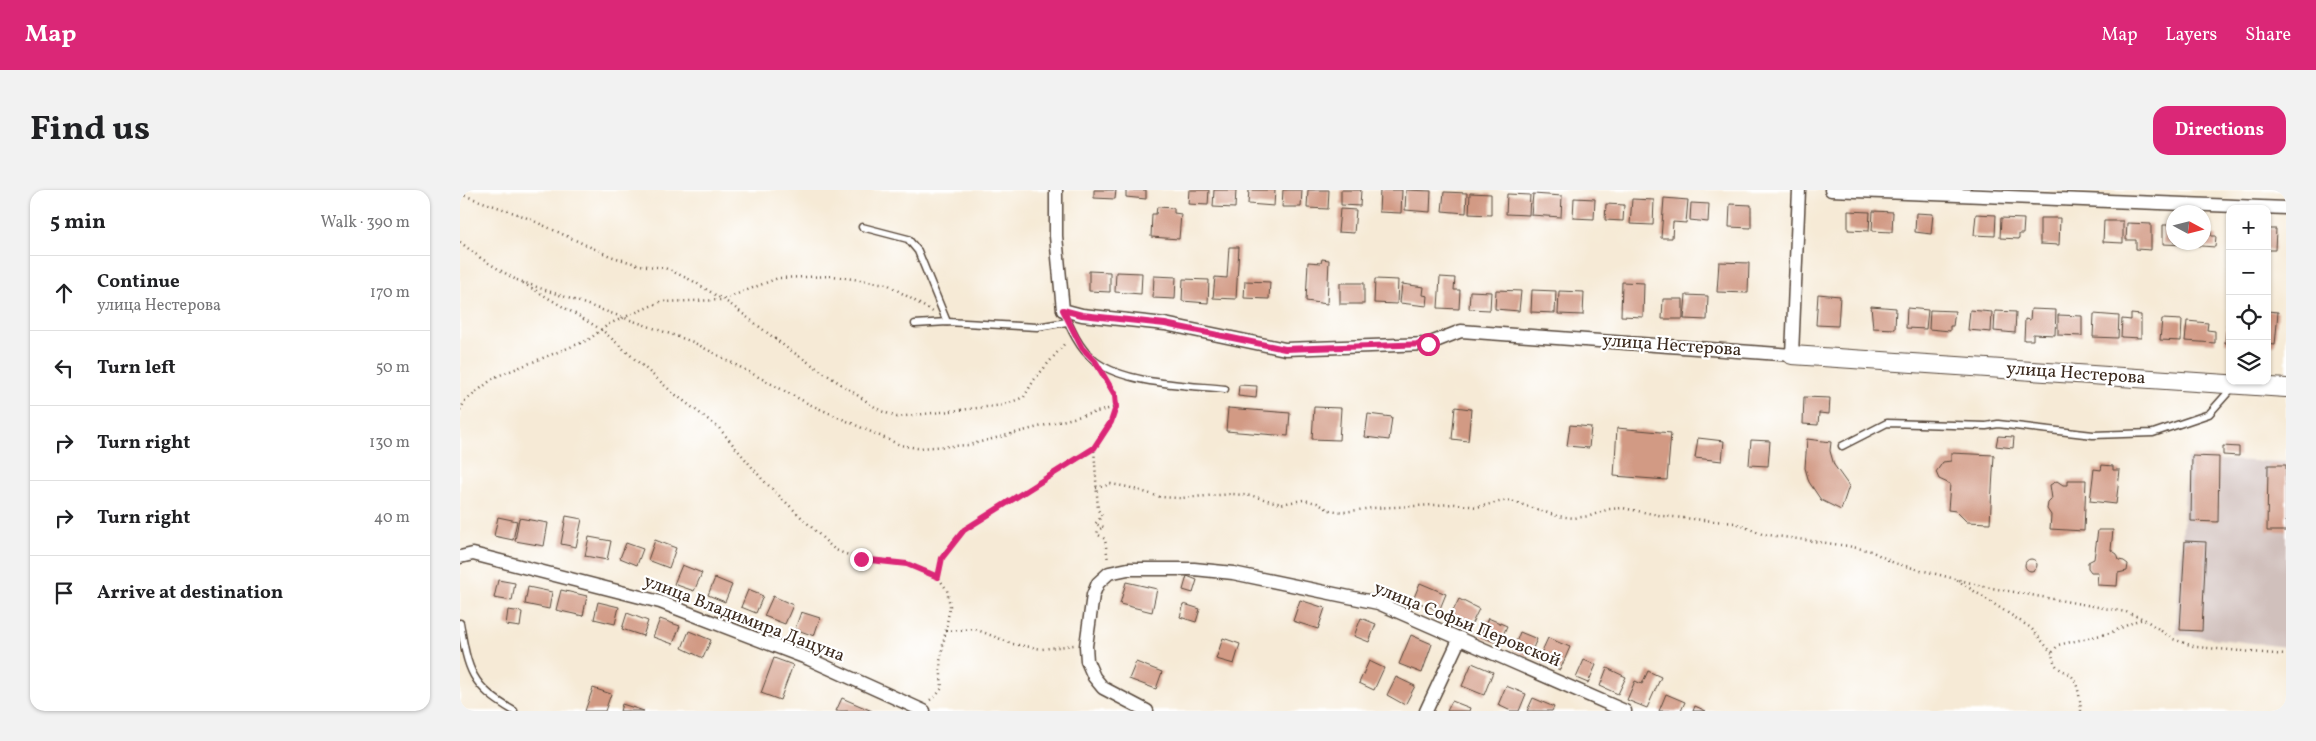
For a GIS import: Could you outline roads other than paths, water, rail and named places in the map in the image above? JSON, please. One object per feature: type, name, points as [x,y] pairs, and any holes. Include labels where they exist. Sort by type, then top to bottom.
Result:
[{"type":"street","points":[[1056,190],[1056,236],[1065,316]]},
{"type":"street","points":[[1792,355],[1799,190]]},
{"type":"street","points":[[1831,190],[2286,208]]},
{"type":"street","name":"улица Нестерова","points":[[1065,316],[1082,315],[1165,324],[1285,349],[1428,344],[1461,332],[2226,383]]},
{"type":"street","name":"улица Нестерова","points":[[2248,385],[2286,388]]},
{"type":"street","name":"улица Владимира Дацуна","points":[[460,557],[473,554],[660,602],[809,659],[923,710]]},
{"type":"street","name":"улица Софьи Перовской","points":[[1147,711],[1103,688],[1094,678],[1087,661],[1086,646],[1093,595],[1098,583],[1109,573],[1128,569],[1194,569],[1233,573],[1378,603],[1625,711]]},
{"type":"street","points":[[1426,711],[1460,638]]},
{"type":"lane","points":[[862,227],[908,239],[918,251],[948,322]]},
{"type":"lane","points":[[915,324],[948,322],[1037,328],[1065,316],[1082,348],[1095,361],[1113,372],[1134,378],[1225,389]]},
{"type":"lane","points":[[1842,446],[1887,423],[1998,424],[2093,435],[2153,433],[2209,414],[2234,385]]},
{"type":"lane","points":[[460,623],[466,659],[476,682],[495,700],[514,711]]}]
